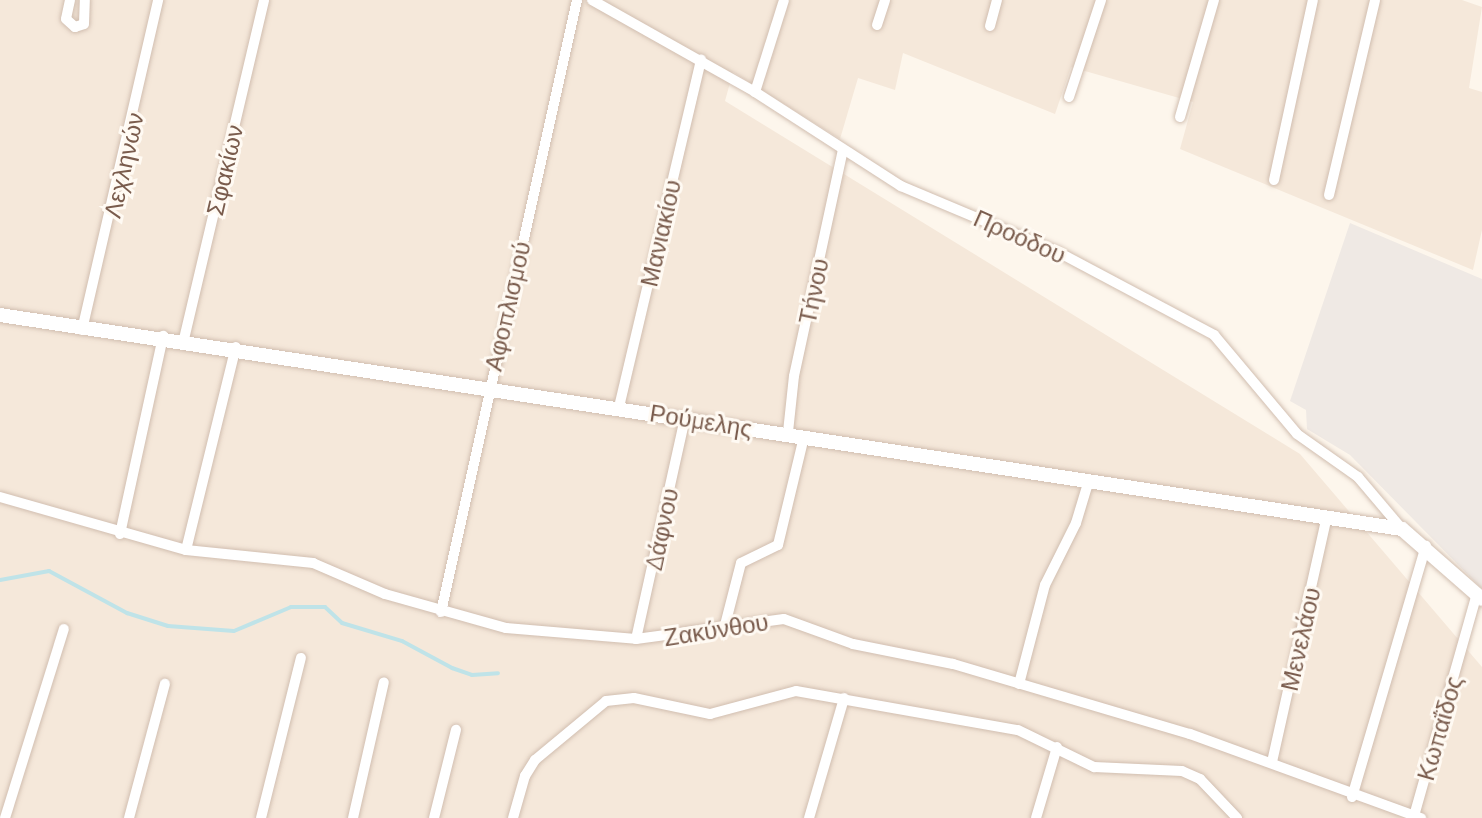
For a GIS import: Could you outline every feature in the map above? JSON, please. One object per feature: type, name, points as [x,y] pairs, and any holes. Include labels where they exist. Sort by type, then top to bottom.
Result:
[{"type":"street","points":[[70,0],[66,19],[75,27],[84,24],[85,0]]},
{"type":"street","name":"Λεχληνών","points":[[82,330],[158,0]]},
{"type":"street","name":"Σφακίων","points":[[184,339],[264,0]]},
{"type":"street","name":"Αφοπλισμού","points":[[441,612],[488,387],[577,0]]},
{"type":"street","name":"Προόδου","points":[[592,0],[755,92],[901,186],[1058,252],[1214,335],[1297,434],[1358,477],[1402,529]]},
{"type":"street","points":[[755,92],[784,0]]},
{"type":"street","points":[[877,25],[885,0]]},
{"type":"street","points":[[990,26],[997,0]]},
{"type":"street","points":[[1069,97],[1101,0]]},
{"type":"street","points":[[1180,117],[1214,0]]},
{"type":"street","points":[[1274,180],[1313,0]]},
{"type":"street","points":[[1329,195],[1375,0]]},
{"type":"street","name":"Μανιακίου","points":[[619,407],[701,60]]},
{"type":"street","name":"Τήνου","points":[[788,432],[794,376],[843,150]]},
{"type":"street","name":"Ρούμελης","points":[[0,315],[82,330],[184,339],[1402,529]]},
{"type":"street","points":[[120,534],[163,336]]},
{"type":"street","points":[[186,550],[236,347]]},
{"type":"street","name":"Δάφνου","points":[[636,639],[685,418]]},
{"type":"street","points":[[724,629],[741,563],[778,545],[804,437]]},
{"type":"street","points":[[1019,684],[1045,585],[1076,523],[1089,480]]},
{"type":"street","name":"Ζακύνθου","points":[[0,497],[120,534],[186,550],[313,563],[441,612],[506,628],[636,639],[724,629],[754,620],[784,619],[853,644],[1019,684],[1272,762],[1352,797],[1418,817]]},
{"type":"street","name":"Μενελάου","points":[[1272,762],[1327,516]]},
{"type":"street","points":[[1402,529],[1426,546],[1479,596]]},
{"type":"street","points":[[1352,797],[1426,546]]},
{"type":"street","name":"Κωπαΐδος","points":[[1418,817],[1479,596]]},
{"type":"street","points":[[5,818],[64,629]]},
{"type":"street","points":[[261,818],[301,658]]},
{"type":"street","points":[[353,818],[384,682]]},
{"type":"street","points":[[129,818],[165,684]]},
{"type":"street","points":[[513,818],[525,776],[556,739],[612,700],[634,698],[710,714],[796,691],[1018,730],[1094,767],[1192,774],[1237,818]]},
{"type":"street","points":[[809,818],[844,698]]},
{"type":"street","points":[[434,818],[456,730]]},
{"type":"street","points":[[1036,818],[1057,747]]},
{"type":"shaded area","points":[[0,0],[1462,0],[1482,7],[1469,88],[1482,92],[1482,230],[1473,270],[1180,149],[1193,102],[1071,67],[1055,114],[903,53],[895,90],[858,78],[840,139],[733,72],[725,101],[1300,454],[1482,667],[1482,818],[0,818]]},
{"type":"shaded area","points":[[1350,223],[1482,279],[1482,589],[1350,455],[1307,429],[1306,410],[1290,401]]},
{"type":"waterway","points":[[0,580],[49,571],[127,613],[168,626],[234,631],[291,607],[325,607],[342,623],[402,641],[452,668],[472,675],[498,673]]}]
